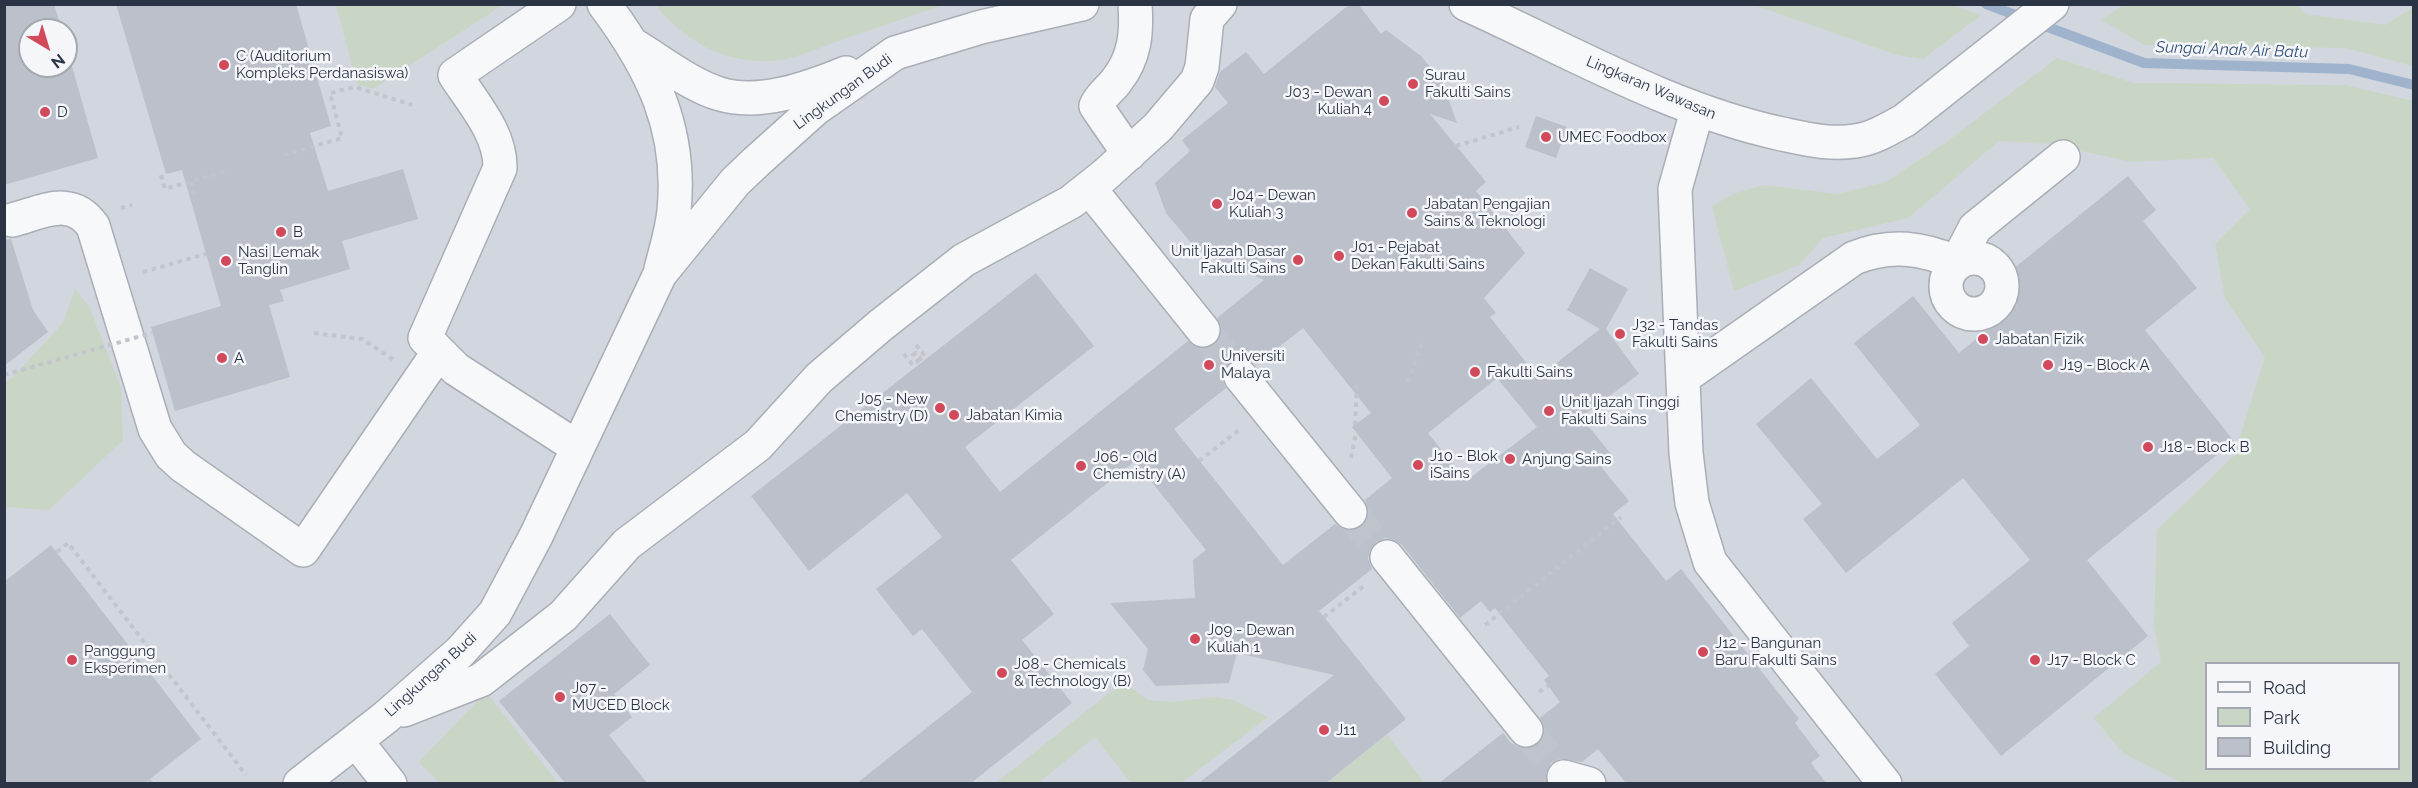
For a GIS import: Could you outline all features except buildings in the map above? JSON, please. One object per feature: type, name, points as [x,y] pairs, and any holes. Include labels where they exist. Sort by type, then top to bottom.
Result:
[{"type":"street","points":[[559,4],[455,75],[495,139],[500,153],[500,168],[425,338],[456,369],[577,447]]},
{"type":"street","name":"Lingkungan Budi","points":[[300,783],[386,717],[460,652],[495,613],[549,509],[660,274],[674,213],[673,154],[669,125],[659,96],[635,46],[604,4]]},
{"type":"street","name":"Lingkungan Budi","points":[[660,274],[735,182],[773,145],[815,109],[895,53],[981,27],[1082,4]]},
{"type":"street","points":[[1129,154],[1096,106],[1117,82],[1132,54],[1137,26],[1136,4]]},
{"type":"street","points":[[386,717],[481,680],[563,616],[627,544],[758,445],[819,378],[881,325],[964,260],[1071,202],[1089,189],[1158,128],[1197,81],[1202,67],[1207,18],[1220,4]]},
{"type":"street","name":"Lingkaran Wawasan","points":[[1467,4],[1697,111],[1756,129],[1805,139],[1855,141],[1884,132],[1905,120],[2052,4]]},
{"type":"street","points":[[635,46],[720,94],[756,98],[810,88],[895,53]]},
{"type":"street","points":[[1697,111],[1675,189],[1686,453],[1692,503],[1710,562],[1885,783]]},
{"type":"street","points":[[1684,377],[1854,258],[1879,250],[1929,251],[1964,261],[1967,238],[1975,228],[2063,157]]},
{"type":"street","points":[[1089,189],[1203,330]]},
{"type":"street","points":[[12,220],[62,207],[79,211],[93,226],[155,429],[171,455],[303,550],[438,353]]},
{"type":"street","points":[[1241,377],[1350,512]]},
{"type":"street","points":[[1378,569],[1458,646],[1526,730]]},
{"type":"street","points":[[356,741],[387,782]]},
{"type":"path","points":[[284,155],[342,138],[330,93],[355,87],[412,105]]},
{"type":"path","points":[[1456,146],[1519,127]]},
{"type":"path","points":[[161,175],[165,189],[226,171]]},
{"type":"path","points":[[191,182],[194,195]]},
{"type":"path","points":[[110,282],[206,254]]},
{"type":"path","points":[[4,375],[152,333]]},
{"type":"path","points":[[314,333],[362,339]]},
{"type":"path","points":[[1408,382],[1423,339]]},
{"type":"path","points":[[916,345],[925,356],[921,359],[916,353],[913,355],[920,364]]},
{"type":"path","points":[[904,354],[915,368]]},
{"type":"path","points":[[1355,425],[1357,383]]},
{"type":"path","points":[[1199,461],[1266,408]]},
{"type":"path","points":[[1458,646],[1621,517]]},
{"type":"path","points":[[57,552],[68,543],[246,775]]},
{"type":"path","points":[[1324,617],[1378,569]]},
{"type":"shaded area","name":"Fakulti Sains","points":[[5,5],[2413,5],[2413,783],[5,784]]},
{"type":"green space","points":[[336,4],[503,5],[373,89],[357,84]]},
{"type":"green space","points":[[656,5],[943,5],[797,56],[770,61],[751,61],[715,51],[698,43],[669,20]]},
{"type":"green space","points":[[1754,5],[1952,5],[1981,15],[1923,59],[1897,55]]},
{"type":"green space","points":[[2123,5],[2298,5],[2305,14],[2385,25],[2413,7],[2413,66],[2346,48],[2144,45],[2102,20]]},
{"type":"green space","points":[[2057,58],[2133,83],[2345,85],[2413,101],[2413,783],[2182,783],[2123,753],[2094,718],[2161,662],[2154,625],[2157,530],[2234,456],[2265,357],[2225,298],[2215,244],[2250,209],[2213,158],[2131,162],[2051,144],[1999,141],[1908,218],[1823,238],[1799,265],[1734,291],[1712,206],[1733,194],[1764,185],[1838,194],[1886,182],[1948,141]]},
{"type":"green space","points":[[75,289],[89,306],[121,388],[123,440],[49,510],[5,507],[5,382],[11,379],[63,323]]},
{"type":"green space","points":[[1123,682],[1148,700],[1172,702],[1213,697],[1233,700],[1268,717],[1181,783],[1131,783],[1095,737],[1038,783],[996,783]]},
{"type":"green space","points":[[486,692],[558,783],[439,783],[419,762]]},
{"type":"green space","points":[[1387,735],[1425,783],[1326,783]]},
{"type":"waterway","name":"Sungai Anak Air Batu","points":[[1986,4],[2144,63],[2349,69],[2414,85]]},
{"type":"tunnel","points":[[1203,330],[1241,377]]},
{"type":"tunnel","points":[[1350,512],[1387,557]]},
{"type":"tunnel","points":[[1526,730],[1564,777]]},
{"type":"place","name":"C (Auditorium Kompleks Perdanasiswa)","points":[[224,65]]},
{"type":"place","name":"Surau Fakulti Sains","points":[[1413,84]]},
{"type":"place","name":"J03 - Dewan Kuliah 4","points":[[1384,101]]},
{"type":"place","name":"D","points":[[45,112]]},
{"type":"place","name":"UMEC Foodbox","points":[[1546,137]]},
{"type":"place","name":"J04 - Dewan Kuliah 3","points":[[1217,204]]},
{"type":"place","name":"Jabatan Pengajian Sains & Teknologi","points":[[1412,213]]},
{"type":"place","name":"B","points":[[281,232]]},
{"type":"place","name":"J01 - Pejabat Dekan Fakulti Sains","points":[[1339,256]]},
{"type":"place","name":"Unit Ijazah Dasar Fakulti Sains","points":[[1298,260]]},
{"type":"place","name":"Nasi Lemak Tanglin","points":[[226,261]]},
{"type":"place","name":"J32 - Tandas Fakulti Sains","points":[[1620,334]]},
{"type":"place","name":"Jabatan Fizik","points":[[1983,339]]},
{"type":"place","name":"A","points":[[222,358]]},
{"type":"place","name":"Universiti Malaya","points":[[1209,365]]},
{"type":"place","name":"J19 - Block A","points":[[2048,365]]},
{"type":"place","name":"Fakulti Sains","points":[[1475,372]]},
{"type":"place","name":"J05 - New Chemistry (D)","points":[[940,408]]},
{"type":"place","name":"Unit Ijazah Tinggi Fakulti Sains","points":[[1549,411]]},
{"type":"place","name":"Jabatan Kimia","points":[[954,415]]},
{"type":"place","name":"J18 - Block B","points":[[2148,447]]},
{"type":"place","name":"Anjung Sains","points":[[1510,459]]},
{"type":"place","name":"J10 - Blok iSains","points":[[1418,465]]},
{"type":"place","name":"J06 - Old Chemistry (A)","points":[[1081,466]]},
{"type":"place","name":"J09 - Dewan Kuliah 1","points":[[1195,639]]},
{"type":"place","name":"J12 - Bangunan Baru Fakulti Sains","points":[[1703,652]]},
{"type":"place","name":"Panggung Eksperimen","points":[[72,660]]},
{"type":"place","name":"J17 - Block C","points":[[2035,660]]},
{"type":"place","name":"J08 - Chemicals & Technology (B)","points":[[1002,673]]},
{"type":"place","name":"J07 - MUCED Block","points":[[560,697]]},
{"type":"place","name":"J11","points":[[1324,730]]}]
